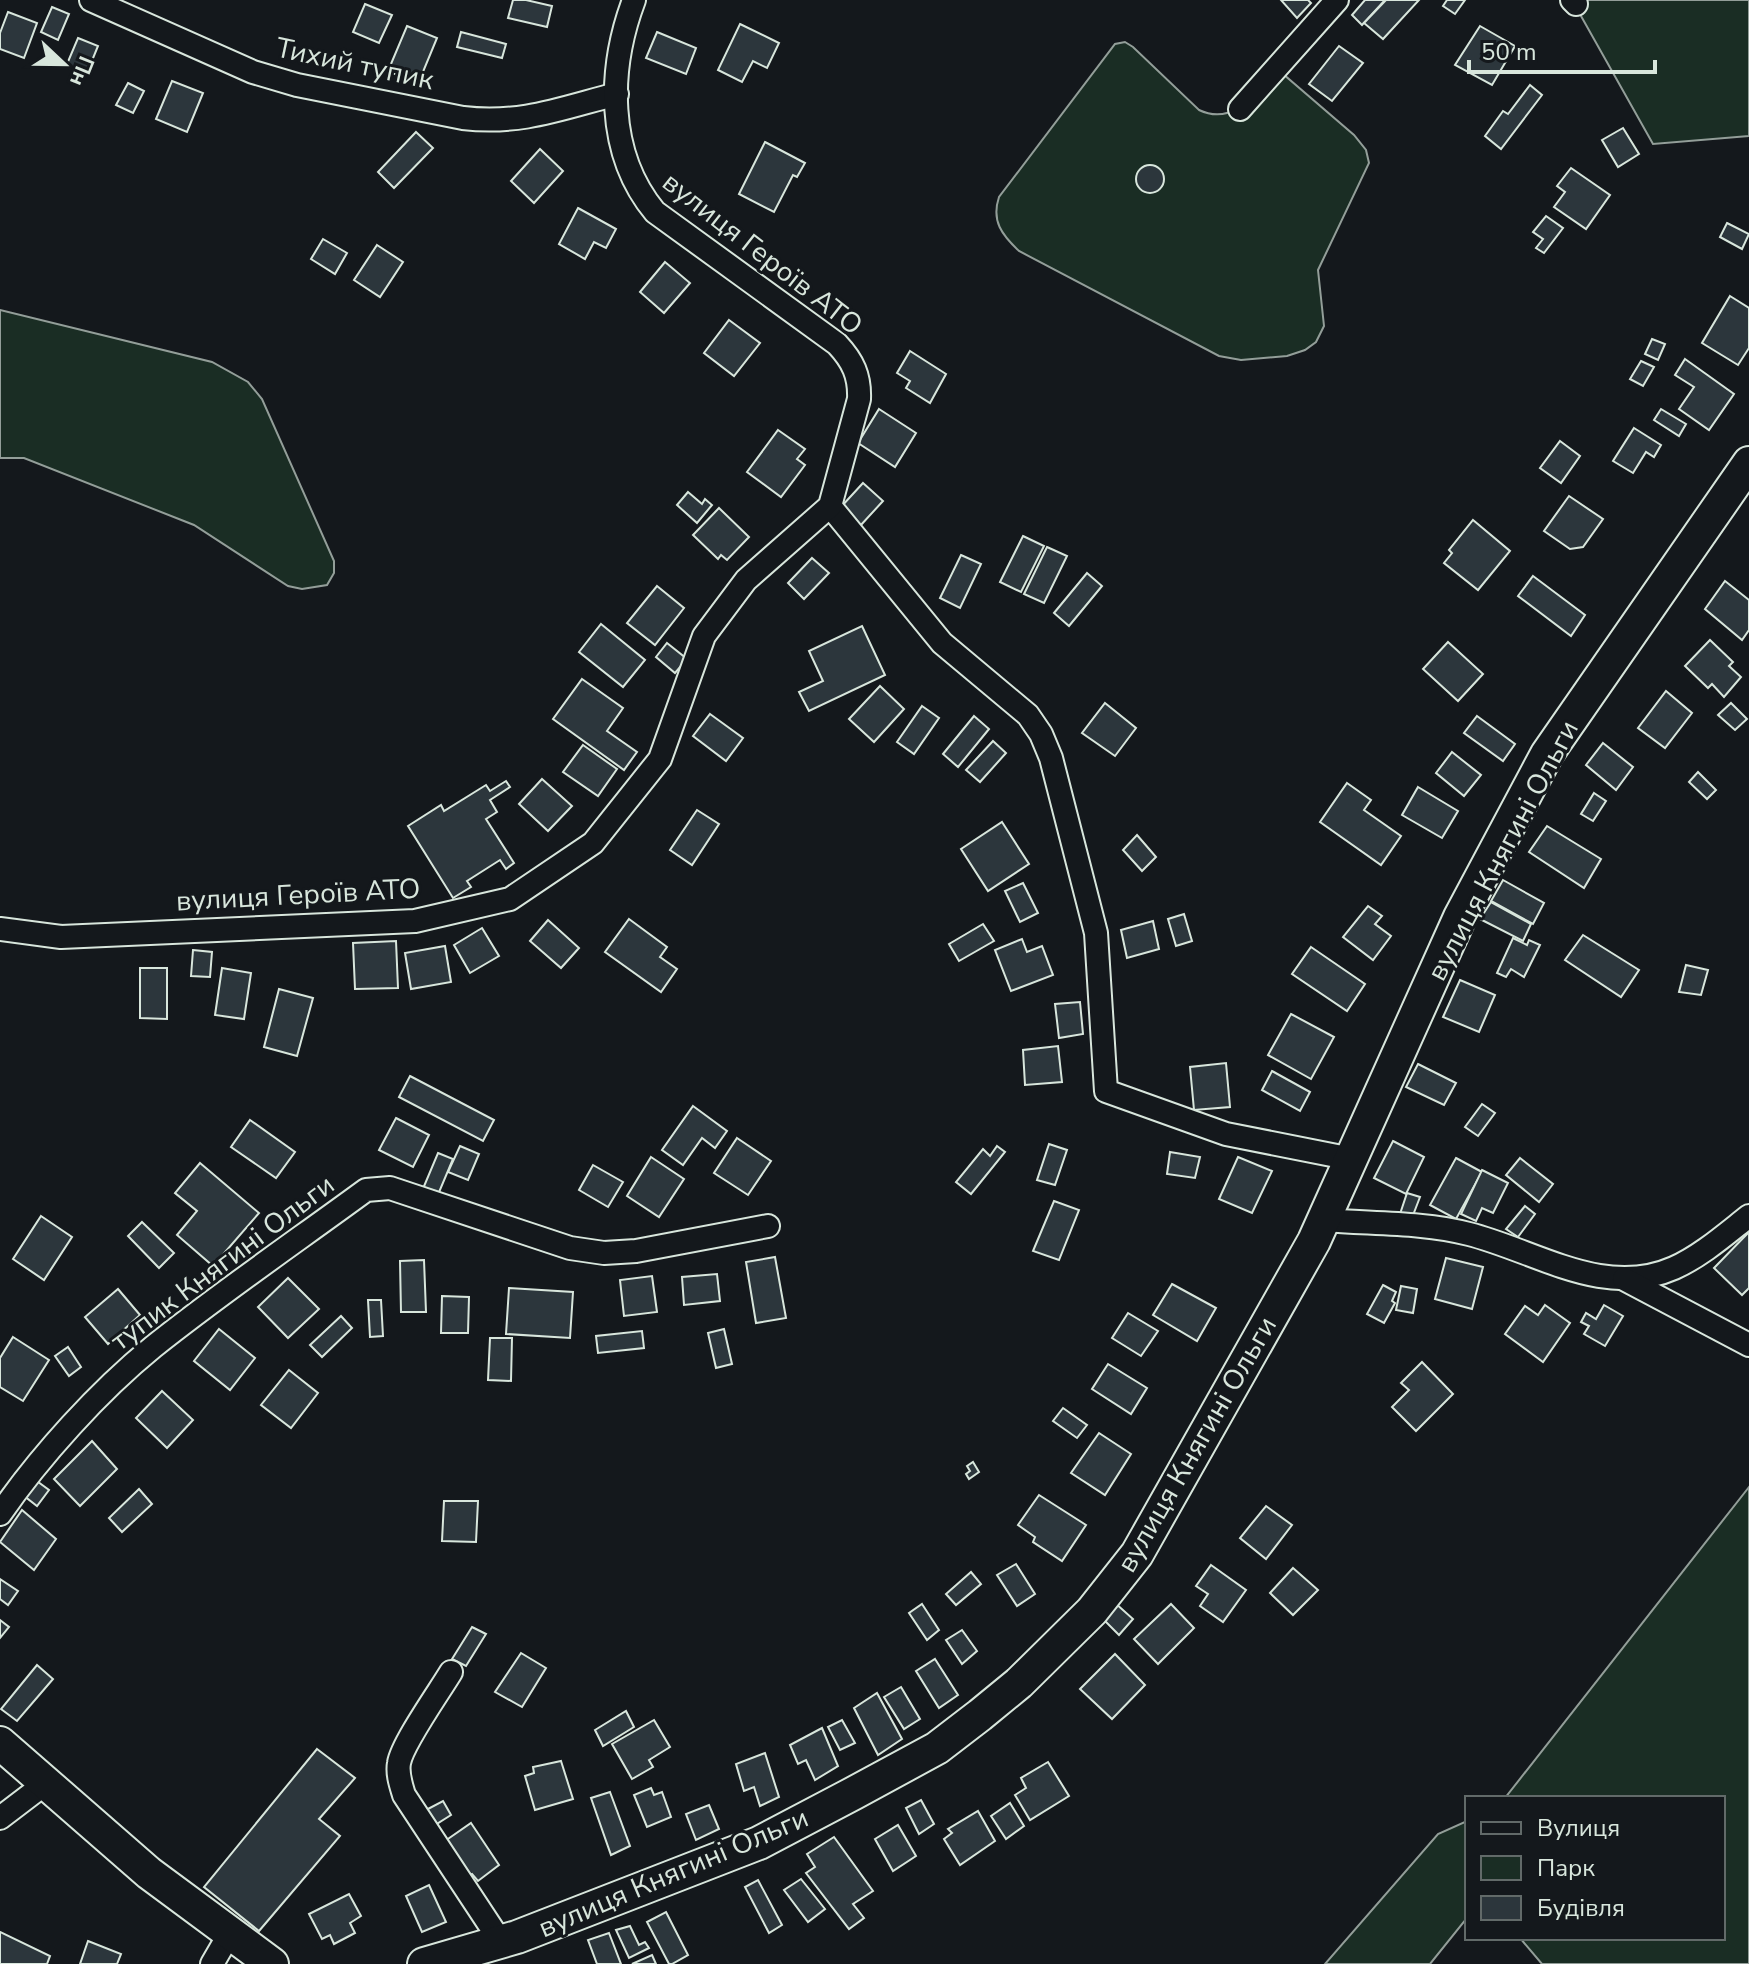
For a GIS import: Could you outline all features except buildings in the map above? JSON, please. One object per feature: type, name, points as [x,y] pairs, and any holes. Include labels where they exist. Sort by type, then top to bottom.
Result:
[{"type":"street","name":"Тихий тупик","points":[[91,0],[253,72],[297,85],[463,118],[518,120],[617,94]]},
{"type":"street","name":"вулиця Героїв АТО","points":[[0,929],[61,937],[415,921],[510,899],[593,843],[660,759],[704,636],[746,580],[830,506],[859,399],[858,377],[851,360],[837,344],[655,212],[639,193],[621,150],[616,127],[624,33],[634,0]]},
{"type":"street","points":[[1240,109],[1337,0]]},
{"type":"street","name":"вулиця Княгині Ольги","points":[[424,1964],[501,1942],[759,1843],[937,1748],[1019,1683],[1092,1611],[1137,1554],[1324,1220],[1460,917],[1547,754],[1749,463]]},
{"type":"street","points":[[830,506],[942,643],[1028,715],[1041,734],[1051,758],[1096,933],[1106,1091],[1226,1134],[1352,1159]]},
{"type":"street","name":"тупик Княгині Ольги","points":[[0,1514],[18,1487],[59,1441],[151,1348],[366,1190],[390,1188],[570,1248],[604,1253],[636,1251],[768,1226]]},
{"type":"street","points":[[1324,1220],[1454,1230],[1587,1274],[1623,1278],[1645,1277],[1677,1267],[1749,1216]]},
{"type":"street","points":[[1623,1278],[1749,1345]]},
{"type":"street","name":"вулиця Княгині Ольги","points":[[451,1672],[399,1761],[399,1777],[404,1795],[501,1942]]},
{"type":"street","points":[[0,1743],[149,1873],[272,1964]]},
{"type":"street","points":[[0,1818],[46,1783]]},
{"type":"street","points":[[212,1964],[230,1933]]},
{"type":"green space","points":[[1572,0],[1749,0],[1749,136],[1653,144]]},
{"type":"green space","points":[[1125,42],[1199,110],[1212,114],[1223,114],[1244,104],[1276,68],[1354,135],[1366,150],[1369,163],[1318,270],[1324,326],[1316,342],[1305,350],[1287,356],[1241,360],[1219,356],[1019,251],[1003,233],[996,213],[999,197],[1115,44]]},
{"type":"green space","points":[[0,310],[212,362],[248,382],[262,399],[334,561],[334,573],[327,585],[302,589],[288,586],[194,525],[24,458],[0,458]]},
{"type":"green space","points":[[1749,1487],[1749,1964],[1542,1964],[1522,1940],[1725,1940],[1725,1796],[1507,1796]]},
{"type":"green space","points":[[1465,1822],[1465,1920],[1430,1964],[1325,1964],[1438,1834]]}]
